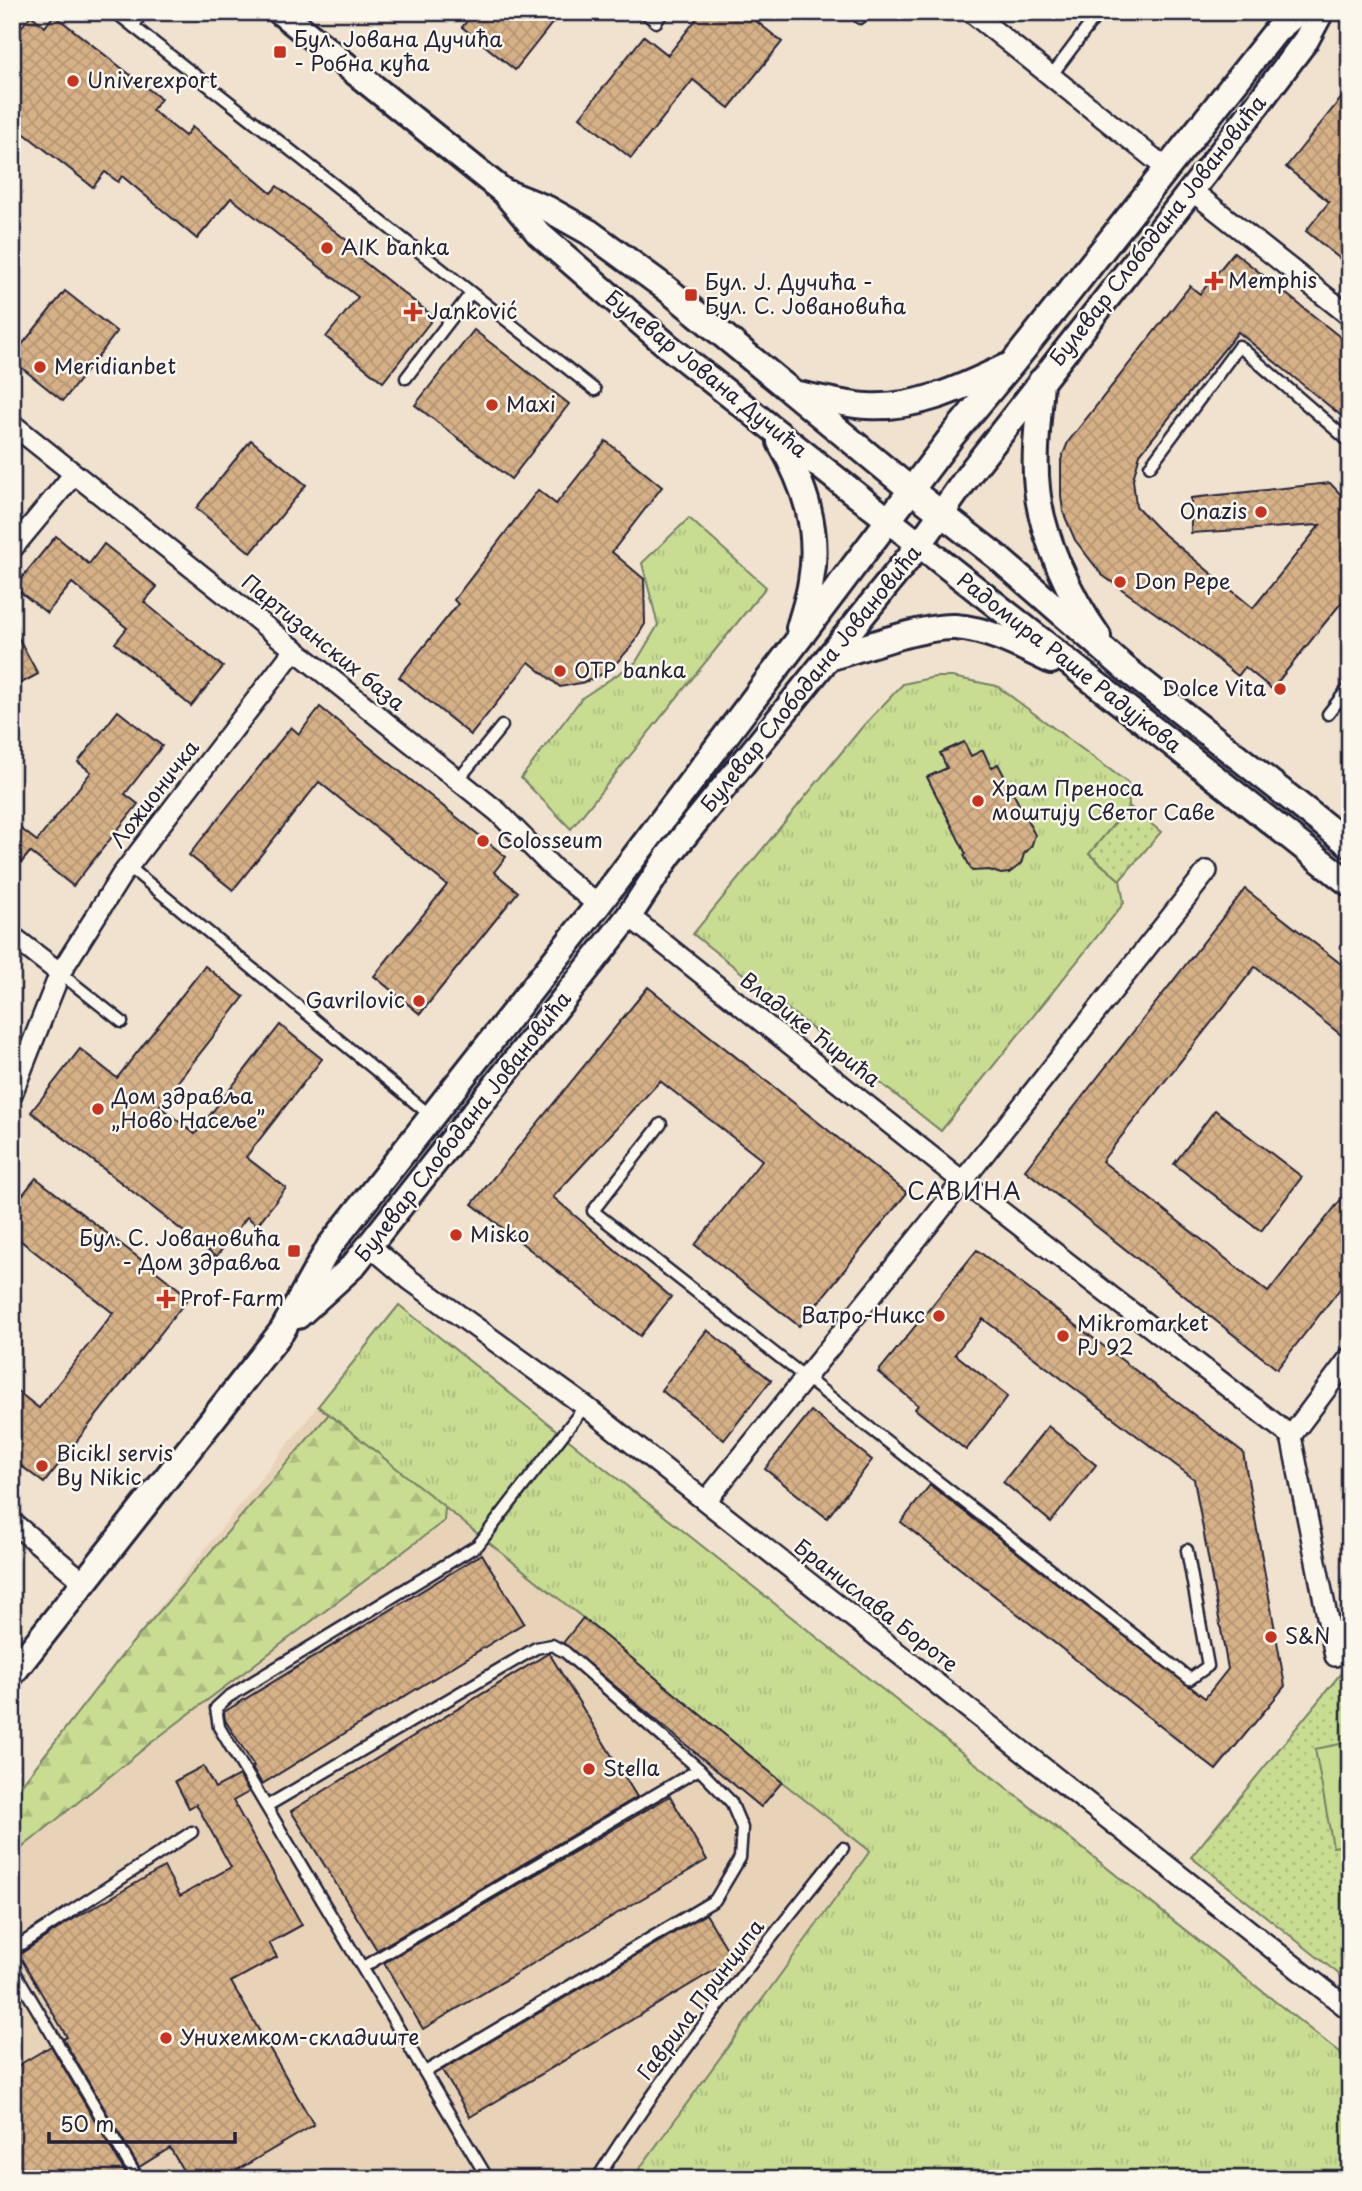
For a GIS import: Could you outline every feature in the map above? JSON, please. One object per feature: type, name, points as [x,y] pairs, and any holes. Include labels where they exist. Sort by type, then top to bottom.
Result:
[{"type":"street","name":"Булевар Јована Дучића","points":[[280,12],[504,192],[539,234],[669,347],[919,545]]},
{"type":"street","points":[[971,12],[1167,169]]},
{"type":"street","name":"Булевар Слободана Јовановића","points":[[12,1674],[282,1331],[330,1247],[598,905],[952,436],[1276,31],[1298,12]]},
{"type":"street","name":"Булевар Слободана Јовановића","points":[[282,1331],[353,1266],[629,916],[670,855],[919,545],[1041,381],[1306,40],[1321,12]]},
{"type":"street","points":[[1191,190],[1350,316]]},
{"type":"street","name":"Булевар Јована Дучића","points":[[504,192],[548,209],[589,232],[667,289],[941,513]]},
{"type":"street","points":[[797,394],[868,406],[922,401],[961,388],[1012,364]]},
{"type":"street","points":[[1041,381],[1036,478],[1044,528],[1082,608],[1114,659]]},
{"type":"street","name":"Партизанских база","points":[[12,424],[499,812],[553,868],[598,905]]},
{"type":"street","points":[[773,429],[798,473],[812,522],[814,542],[811,581],[797,639]]},
{"type":"street","points":[[12,549],[74,474]]},
{"type":"street","name":"Радомира Раше Радујкова","points":[[941,513],[996,556],[1114,659],[1350,845]]},
{"type":"street","name":"Радомира Раше Радујкова","points":[[919,545],[1350,884]]},
{"type":"street","points":[[828,658],[923,631],[953,626],[983,632],[1029,650],[1095,683]]},
{"type":"street","name":"Ложионичка","points":[[12,1094],[60,973],[128,866],[295,649]]},
{"type":"street","points":[[706,1501],[1207,871]]},
{"type":"street","name":"Владике Ћирића","points":[[629,916],[962,1181],[1291,1436]]},
{"type":"street","points":[[12,936],[60,973]]},
{"type":"street","name":"Бранислава Бороте","points":[[369,1245],[410,1280],[585,1406],[1350,2010]]},
{"type":"street","points":[[1335,1657],[1291,1436],[1350,1357]]},
{"type":"street","points":[[12,1522],[84,1582]]},
{"type":"lane","points":[[115,12],[595,390]]},
{"type":"lane","points":[[134,27],[141,12]]},
{"type":"lane","points":[[644,12],[656,22],[663,12]]},
{"type":"lane","points":[[1051,76],[1099,12]]},
{"type":"lane","points":[[406,378],[471,293]]},
{"type":"lane","points":[[1150,466],[1239,346],[1350,442]]},
{"type":"lane","points":[[1328,714],[1350,686]]},
{"type":"lane","points":[[458,780],[502,726]]},
{"type":"lane","points":[[128,866],[432,1117]]},
{"type":"lane","points":[[60,973],[122,1022]]},
{"type":"lane","points":[[661,1124],[593,1211],[1190,1679],[1208,1666],[1187,1550]]},
{"type":"lane","points":[[488,2179],[219,1727],[216,1708],[228,1697],[478,1545],[585,1406]]},
{"type":"lane","points":[[267,1805],[536,1648],[552,1645],[565,1652],[699,1769],[731,1802],[742,1828],[740,1858],[715,1900],[425,2072]]},
{"type":"lane","points":[[362,1967],[699,1769]]},
{"type":"lane","points":[[12,1950],[192,1832]]},
{"type":"lane","name":"Гаврила Принципа","points":[[598,2178],[622,2138],[708,2018],[843,1849]]},
{"type":"lane","points":[[12,1967],[138,2179]]},
{"type":"shaded area","points":[[318,1406],[583,1618],[563,1644],[760,1807],[782,1782],[870,1851],[632,2179],[12,2179],[12,1794]]},
{"type":"green space","points":[[689,518],[766,587],[571,829],[521,778],[582,698],[636,662],[658,625],[642,563]]},
{"type":"green space","points":[[935,677],[952,677],[997,686],[1128,783],[1129,806],[1089,854],[1120,880],[1124,903],[941,1131],[693,934],[863,726],[903,684]]},
{"type":"green space","points":[[1129,806],[1161,832],[1120,880],[1089,854]]},
{"type":"green space","points":[[399,1305],[1350,2061],[1350,2179],[632,2179],[870,1851],[318,1406]]},
{"type":"green space","points":[[329,1414],[445,1507],[444,1521],[152,1742],[12,1856],[12,1797],[127,1649]]},
{"type":"green space","points":[[1350,1662],[1350,1983],[1191,1857]]},
{"type":"green space","points":[[1350,1742],[1350,1844],[1333,1847],[1315,1749]]},
{"type":"building","points":[[474,12],[561,12],[515,70],[462,27]]},
{"type":"building","points":[[702,12],[745,12],[782,42],[729,108],[693,80],[631,158],[580,117],[644,36],[668,55]]},
{"type":"building","points":[[31,15],[45,27],[54,15],[161,99],[152,110],[185,136],[192,127],[271,193],[277,186],[358,249],[354,254],[434,317],[383,382],[326,337],[358,297],[231,198],[197,239],[122,176],[118,182],[105,172],[93,187],[12,124],[12,39]]},
{"type":"building","points":[[1350,87],[1350,267],[1306,231],[1329,202],[1286,167]]},
{"type":"building","points":[[1234,252],[1350,345],[1350,423],[1238,332],[1140,454],[1133,479],[1136,506],[1159,530],[1253,608],[1320,525],[1191,533],[1191,498],[1330,483],[1343,497],[1350,489],[1350,592],[1272,689],[1245,667],[1238,676],[1102,575],[1075,540],[1063,512],[1061,495],[1061,460],[1068,442],[1190,286],[1200,294]]},
{"type":"building","points":[[65,291],[117,332],[63,401],[12,360],[12,357]]},
{"type":"building","name":"Maxi","points":[[474,330],[569,404],[511,479],[415,405]]},
{"type":"building","points":[[251,440],[306,485],[251,553],[196,508]]},
{"type":"building","points":[[606,441],[662,487],[612,552],[644,579],[645,624],[631,647],[609,671],[585,682],[560,687],[529,662],[471,735],[399,677],[458,604],[454,600],[538,490],[556,504]]},
{"type":"building","points":[[56,536],[89,564],[104,544],[157,587],[144,602],[223,667],[191,706],[115,643],[127,628],[72,583],[47,613],[14,587]]},
{"type":"building","points":[[12,626],[38,674],[12,688]]},
{"type":"building","points":[[320,707],[506,857],[494,872],[518,892],[420,1014],[374,976],[447,885],[319,782],[233,890],[189,855],[291,727],[299,734]]},
{"type":"building","points":[[118,711],[162,746],[125,794],[138,804],[73,886],[30,852],[12,874],[12,822],[37,841],[91,772],[78,762]]},
{"type":"building","name":"Храм Преноса моштију Светог Саве","points":[[964,742],[971,756],[983,750],[991,768],[998,764],[1035,835],[1021,864],[1009,873],[972,871],[927,777],[947,768],[940,753]]},
{"type":"building","points":[[1245,889],[1350,971],[1350,1042],[1255,967],[1102,1161],[1268,1292],[1350,1188],[1350,1276],[1277,1369],[1025,1170]]},
{"type":"building","name":"Дом здравља „Ново Насеље”","points":[[205,966],[244,997],[159,1106],[195,1134],[280,1025],[322,1059],[246,1157],[286,1188],[257,1225],[247,1217],[216,1257],[31,1112],[80,1049],[117,1078]]},
{"type":"building","points":[[648,987],[907,1193],[799,1326],[695,1245],[762,1160],[660,1081],[553,1197],[671,1297],[640,1336],[472,1204]]},
{"type":"building","points":[[1215,1110],[1302,1177],[1261,1231],[1174,1164]]},
{"type":"building","points":[[36,1178],[189,1297],[44,1483],[12,1459],[12,1387],[39,1408],[113,1313],[12,1234],[12,1208]]},
{"type":"building","points":[[977,1250],[1243,1452],[1285,1686],[1216,1770],[901,1522],[930,1485],[1205,1698],[1228,1669],[1194,1479],[983,1319],[955,1354],[1008,1396],[966,1450],[915,1409],[918,1405],[878,1372]]},
{"type":"building","points":[[707,1330],[771,1380],[724,1440],[661,1390]]},
{"type":"building","points":[[811,1411],[872,1460],[827,1518],[765,1469]]},
{"type":"building","points":[[1048,1426],[1096,1465],[1051,1522],[1003,1482]]},
{"type":"building","points":[[482,1554],[524,1623],[262,1784],[225,1720],[224,1712]]},
{"type":"building","points":[[583,1618],[782,1782],[761,1807],[563,1643]]},
{"type":"building","points":[[549,1653],[637,1797],[377,1950],[291,1811]]},
{"type":"building","name":"Унихемком-складиште","points":[[203,1766],[215,1788],[239,1775],[249,1792],[233,1801],[302,1925],[269,1943],[277,1957],[231,1982],[314,2125],[222,2179],[188,2179],[170,2148],[139,2167],[63,2039],[67,2037],[19,1955],[65,1924],[164,1867],[180,1896],[231,1867],[196,1804],[189,1808],[175,1781]]},
{"type":"building","points":[[670,1796],[707,1860],[423,2029],[384,1963]]},
{"type":"building","points":[[706,1914],[733,1959],[470,2117],[442,2070]]},
{"type":"building","points":[[51,2046],[126,2174],[119,2179],[12,2179],[12,2069]]},
{"type":"place","name":"Бул. Јована Дучића - Робна кућа","points":[[280,52]]},
{"type":"place","name":"Univerexport","points":[[73,81]]},
{"type":"place","name":"AIK banka","points":[[327,248]]},
{"type":"place","name":"Memphis","points":[[1214,281]]},
{"type":"place","name":"Бул. Ј. Дучића - Бул. С. Јовановића","points":[[691,295]]},
{"type":"place","name":"Janković","points":[[413,312]]},
{"type":"place","name":"Meridianbet","points":[[40,367]]},
{"type":"place","name":"Maxi","points":[[492,405]]},
{"type":"place","name":"Onazis","points":[[1261,512]]},
{"type":"place","name":"Don Pepe","points":[[1120,582]]},
{"type":"place","name":"OTP banka","points":[[560,671]]},
{"type":"place","name":"Dolce Vita","points":[[1280,689]]},
{"type":"place","name":"Храм Преноса моштију Светог Саве","points":[[978,801]]},
{"type":"place","name":"Colosseum","points":[[483,841]]},
{"type":"place","name":"Gavrilovic","points":[[419,1001]]},
{"type":"place","name":"Дом здравља „Ново Насеље”","points":[[98,1109]]},
{"type":"place","name":"Misko","points":[[456,1235]]},
{"type":"place","name":"Бул. С. Јовановића - Дом здравља","points":[[294,1251]]},
{"type":"place","name":"Prof-Farm","points":[[166,1299]]},
{"type":"place","name":"Ватро-Никс","points":[[939,1316]]},
{"type":"place","name":"Mikromarket PJ 92","points":[[1063,1336]]},
{"type":"place","name":"Bicikl servis By Nikic","points":[[42,1466]]},
{"type":"place","name":"S&N","points":[[1271,1637]]},
{"type":"place","name":"Stella","points":[[589,1769]]},
{"type":"place","name":"Унихемком-складиште","points":[[166,2038]]},
{"type":"district","name":"САВИНА","points":[[965,1192]]}]
